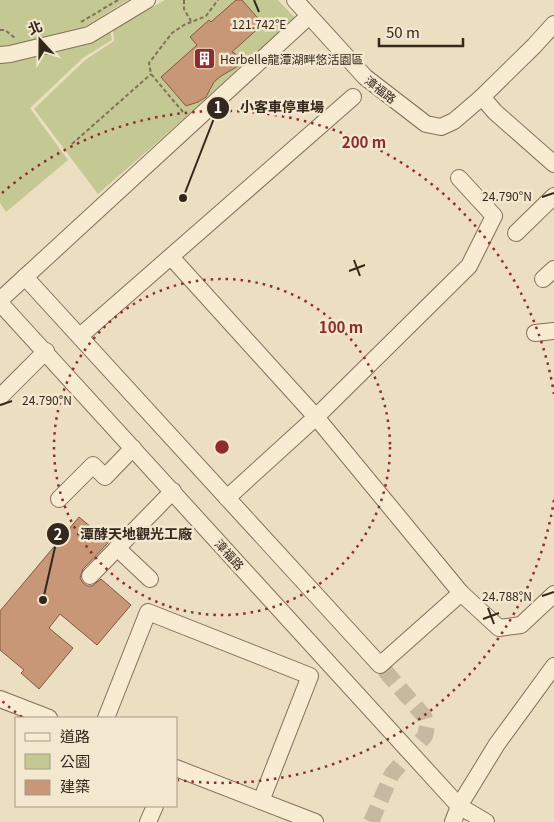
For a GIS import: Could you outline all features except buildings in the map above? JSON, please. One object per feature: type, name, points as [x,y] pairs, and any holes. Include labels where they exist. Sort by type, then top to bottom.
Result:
[{"type":"street","points":[[0,55],[90,35],[147,0]]},
{"type":"street","name":"漳福路","points":[[295,0],[365,77],[426,124],[440,127],[454,122],[482,97],[554,24]]},
{"type":"street","points":[[0,302],[309,16]]},
{"type":"street","points":[[80,336],[353,97]]},
{"type":"street","points":[[482,97],[495,112],[554,164]]},
{"type":"street","points":[[228,498],[316,417],[469,266],[494,216],[459,178]]},
{"type":"street","points":[[516,233],[554,196]]},
{"type":"street","points":[[171,256],[316,417],[462,593],[499,628],[520,625],[554,594]]},
{"type":"street","points":[[26,277],[380,665],[462,593]]},
{"type":"street","name":"漳福路","points":[[0,302],[459,806],[486,822]]},
{"type":"street","points":[[535,333],[554,331]]},
{"type":"street","points":[[0,397],[46,351]]},
{"type":"street","points":[[59,499],[93,465],[105,477],[133,448]]},
{"type":"street","points":[[90,576],[173,491]]},
{"type":"street","points":[[118,548],[150,579]]},
{"type":"street","points":[[106,717],[148,612],[310,676],[261,801]]},
{"type":"street","points":[[453,822],[459,806],[497,744],[554,666]]},
{"type":"street","points":[[0,699],[46,717]]},
{"type":"street","points":[[178,769],[314,822]]},
{"type":"street","points":[[148,822],[155,807]]},
{"type":"path","points":[[184,0],[184,9],[191,22]]},
{"type":"path","points":[[193,123],[151,74],[149,63],[172,33],[184,25],[206,16],[218,0]]},
{"type":"path","points":[[72,144],[151,74]]},
{"type":"green space","points":[[0,0],[128,0],[71,35],[0,50]]},
{"type":"green space","points":[[165,0],[278,0],[297,20],[98,194],[34,109],[85,60],[114,41],[113,29]]},
{"type":"green space","points":[[110,30],[112,40],[83,58],[30,108],[68,160],[6,212],[0,203],[0,62]]},
{"type":"tunnel","points":[[371,822],[392,774],[425,736],[427,726],[424,716],[380,665]]},
{"type":"place","name":"Herbelle龍潭湖畔悠活園區","points":[[204,58]]},
{"type":"place","name":"小客車停車場","points":[[183,198]]},
{"type":"place","name":"潭酵天地觀光工廠","points":[[43,600]]}]
